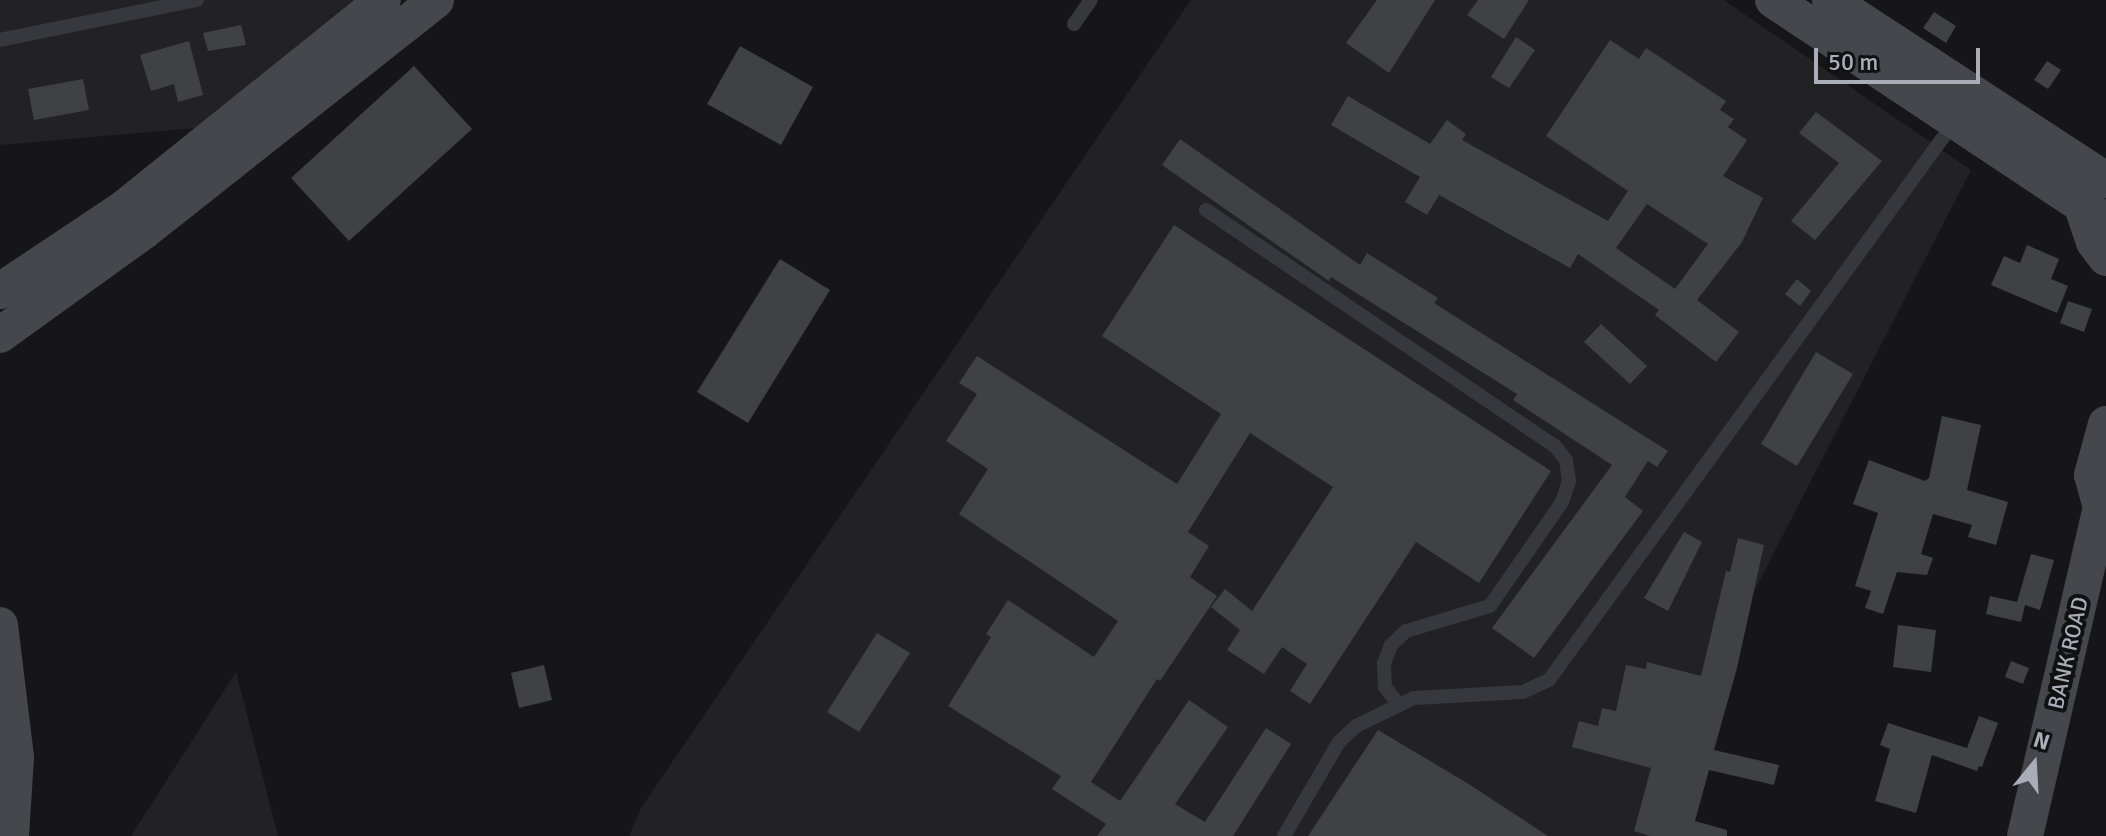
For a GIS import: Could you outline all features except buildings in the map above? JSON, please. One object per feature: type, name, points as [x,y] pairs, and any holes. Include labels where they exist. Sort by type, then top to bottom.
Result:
[{"type":"street","points":[[0,291],[124,208],[383,0]]},
{"type":"street","points":[[0,335],[144,231],[436,0]]},
{"type":"street","points":[[1773,0],[1955,121],[2098,188]]},
{"type":"street","points":[[1830,0],[2098,188]]},
{"type":"street","points":[[2098,188],[2094,242],[2106,258]]},
{"type":"street","name":"BANK ROAD","points":[[2025,836],[2104,504],[2092,475],[2106,424]]},
{"type":"street","points":[[0,625],[16,758],[11,836]]},
{"type":"lane","points":[[0,40],[197,0]]},
{"type":"lane","points":[[1074,24],[1091,0]]},
{"type":"lane","points":[[1284,836],[1339,742],[1356,726],[1414,698],[1523,692],[1549,680],[1955,121]]},
{"type":"lane","points":[[1206,210],[1555,446],[1566,460],[1569,481],[1562,502],[1490,606],[1406,631],[1391,645],[1384,663],[1385,687],[1399,705]]},
{"type":"shaded area","points":[[0,0],[353,0],[196,128],[0,145]]},
{"type":"shaded area","points":[[1191,0],[1724,0],[1971,170],[1660,774],[1672,836],[629,836],[641,808]]},
{"type":"shaded area","points":[[236,672],[278,836],[131,836]]}]
